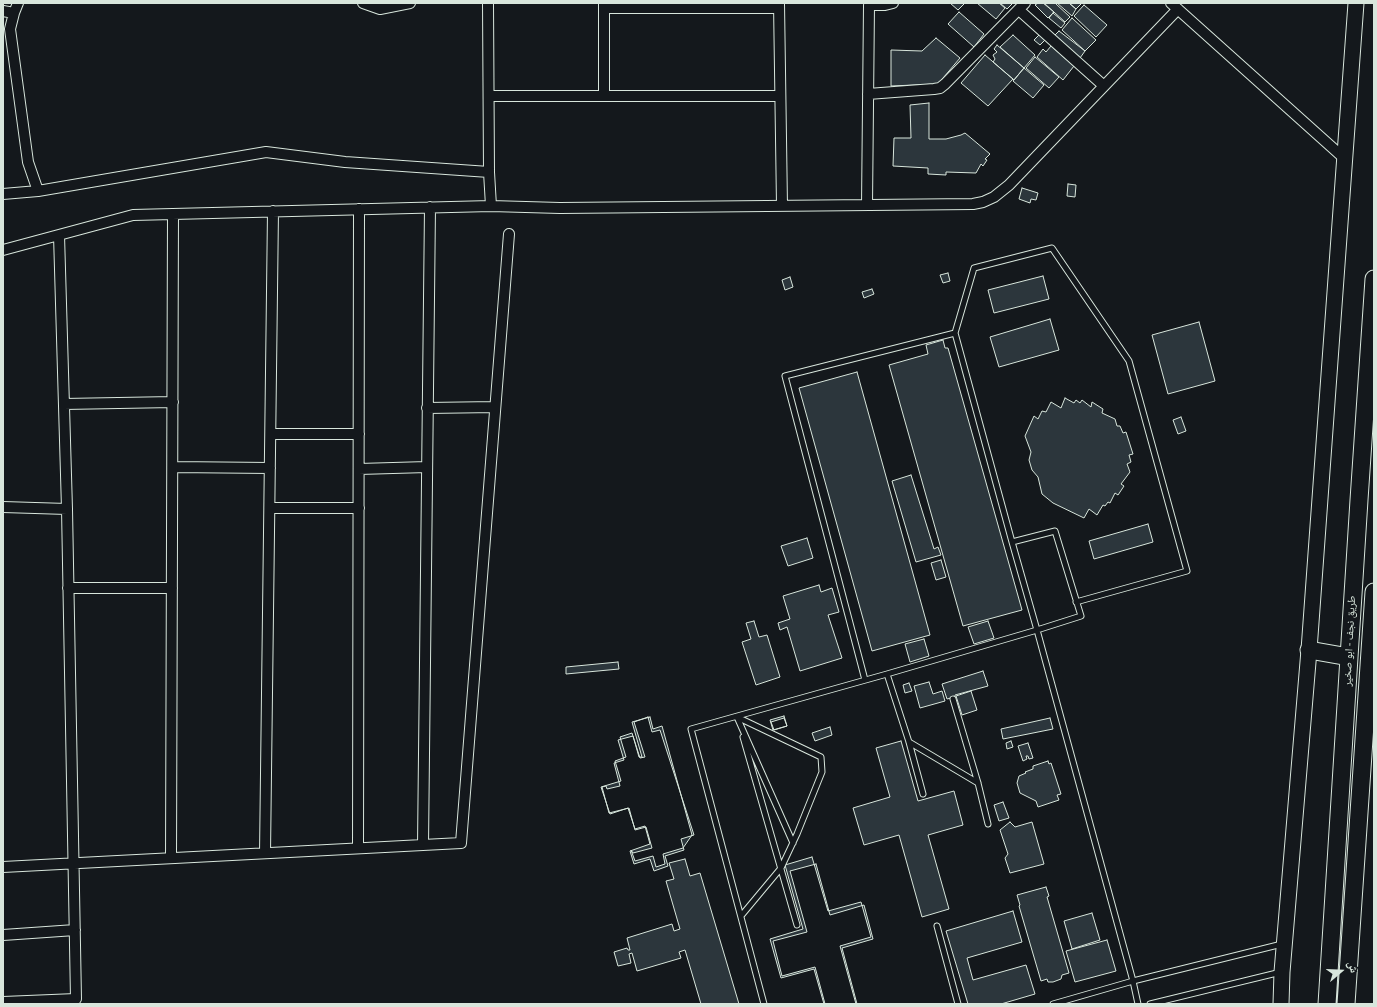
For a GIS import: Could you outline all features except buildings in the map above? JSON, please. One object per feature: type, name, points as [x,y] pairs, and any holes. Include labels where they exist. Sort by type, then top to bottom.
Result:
[{"type":"highway","name":"طريق نجف - ابو صخير","points":[[1327,1004],[1349,657],[1368,469],[1374,279]]},
{"type":"highway","name":"طريق نجف - ابو صخير","points":[[1346,1004],[1372,662],[1374,592]]},
{"type":"highway","points":[[1308,650],[1349,657]]},
{"type":"main road","points":[[1281,1004],[1282,972],[1308,650],[1356,3]]},
{"type":"street","points":[[18,3],[10,29],[26,154],[38,191]]},
{"type":"street","points":[[363,3],[380,9],[410,3]]},
{"type":"street","points":[[488,3],[489,172],[491,206]]},
{"type":"street","points":[[867,205],[869,4],[885,5],[893,3]]},
{"type":"street","points":[[604,96],[604,5],[779,6],[782,206]]},
{"type":"street","points":[[868,94],[940,88],[1022,6],[1104,86]]},
{"type":"street","points":[[3,250],[133,215],[491,206],[560,208],[973,204],[983,202],[994,197],[1009,185],[1104,86],[1174,6],[1345,159]]},
{"type":"street","points":[[3,11],[14,13]]},
{"type":"street","points":[[488,96],[780,96]]},
{"type":"street","points":[[3,194],[38,191],[266,152],[345,162],[489,172]]},
{"type":"street","points":[[423,845],[430,207]]},
{"type":"street","points":[[358,848],[359,209]]},
{"type":"street","points":[[265,853],[273,211]]},
{"type":"street","points":[[171,858],[174,214]]},
{"type":"street","points":[[3,867],[461,843],[509,234]]},
{"type":"street","points":[[3,1002],[76,999],[67,509],[59,235]]},
{"type":"street","points":[[64,404],[173,402]]},
{"type":"street","points":[[427,408],[495,407]]},
{"type":"street","points":[[271,434],[359,434]]},
{"type":"street","points":[[173,467],[270,468]]},
{"type":"street","points":[[359,469],[427,467]]},
{"type":"street","points":[[3,507],[67,509]]},
{"type":"street","points":[[270,508],[359,508]]},
{"type":"street","points":[[68,588],[172,588]]},
{"type":"street","points":[[3,935],[75,930]]},
{"type":"lane","points":[[1076,602],[1187,571],[1129,361],[1052,248],[974,268],[955,333],[1133,981],[1138,1004]]},
{"type":"lane","points":[[865,680],[785,376],[955,333]]},
{"type":"lane","points":[[764,1004],[692,729],[887,674],[1081,616],[1055,531],[1012,542]]},
{"type":"lane","points":[[887,674],[909,742],[923,794]]},
{"type":"lane","points":[[953,699],[978,783],[988,824]]},
{"type":"lane","points":[[737,717],[821,757],[822,772],[793,843],[781,868],[741,916]]},
{"type":"lane","points":[[737,717],[793,843]]},
{"type":"lane","points":[[737,717],[797,925]]},
{"type":"lane","points":[[909,742],[978,783]]},
{"type":"lane","points":[[938,926],[958,1004]]},
{"type":"lane","points":[[1053,1004],[1133,981],[1285,943]]},
{"type":"lane","points":[[1150,1004],[1282,972]]}]
